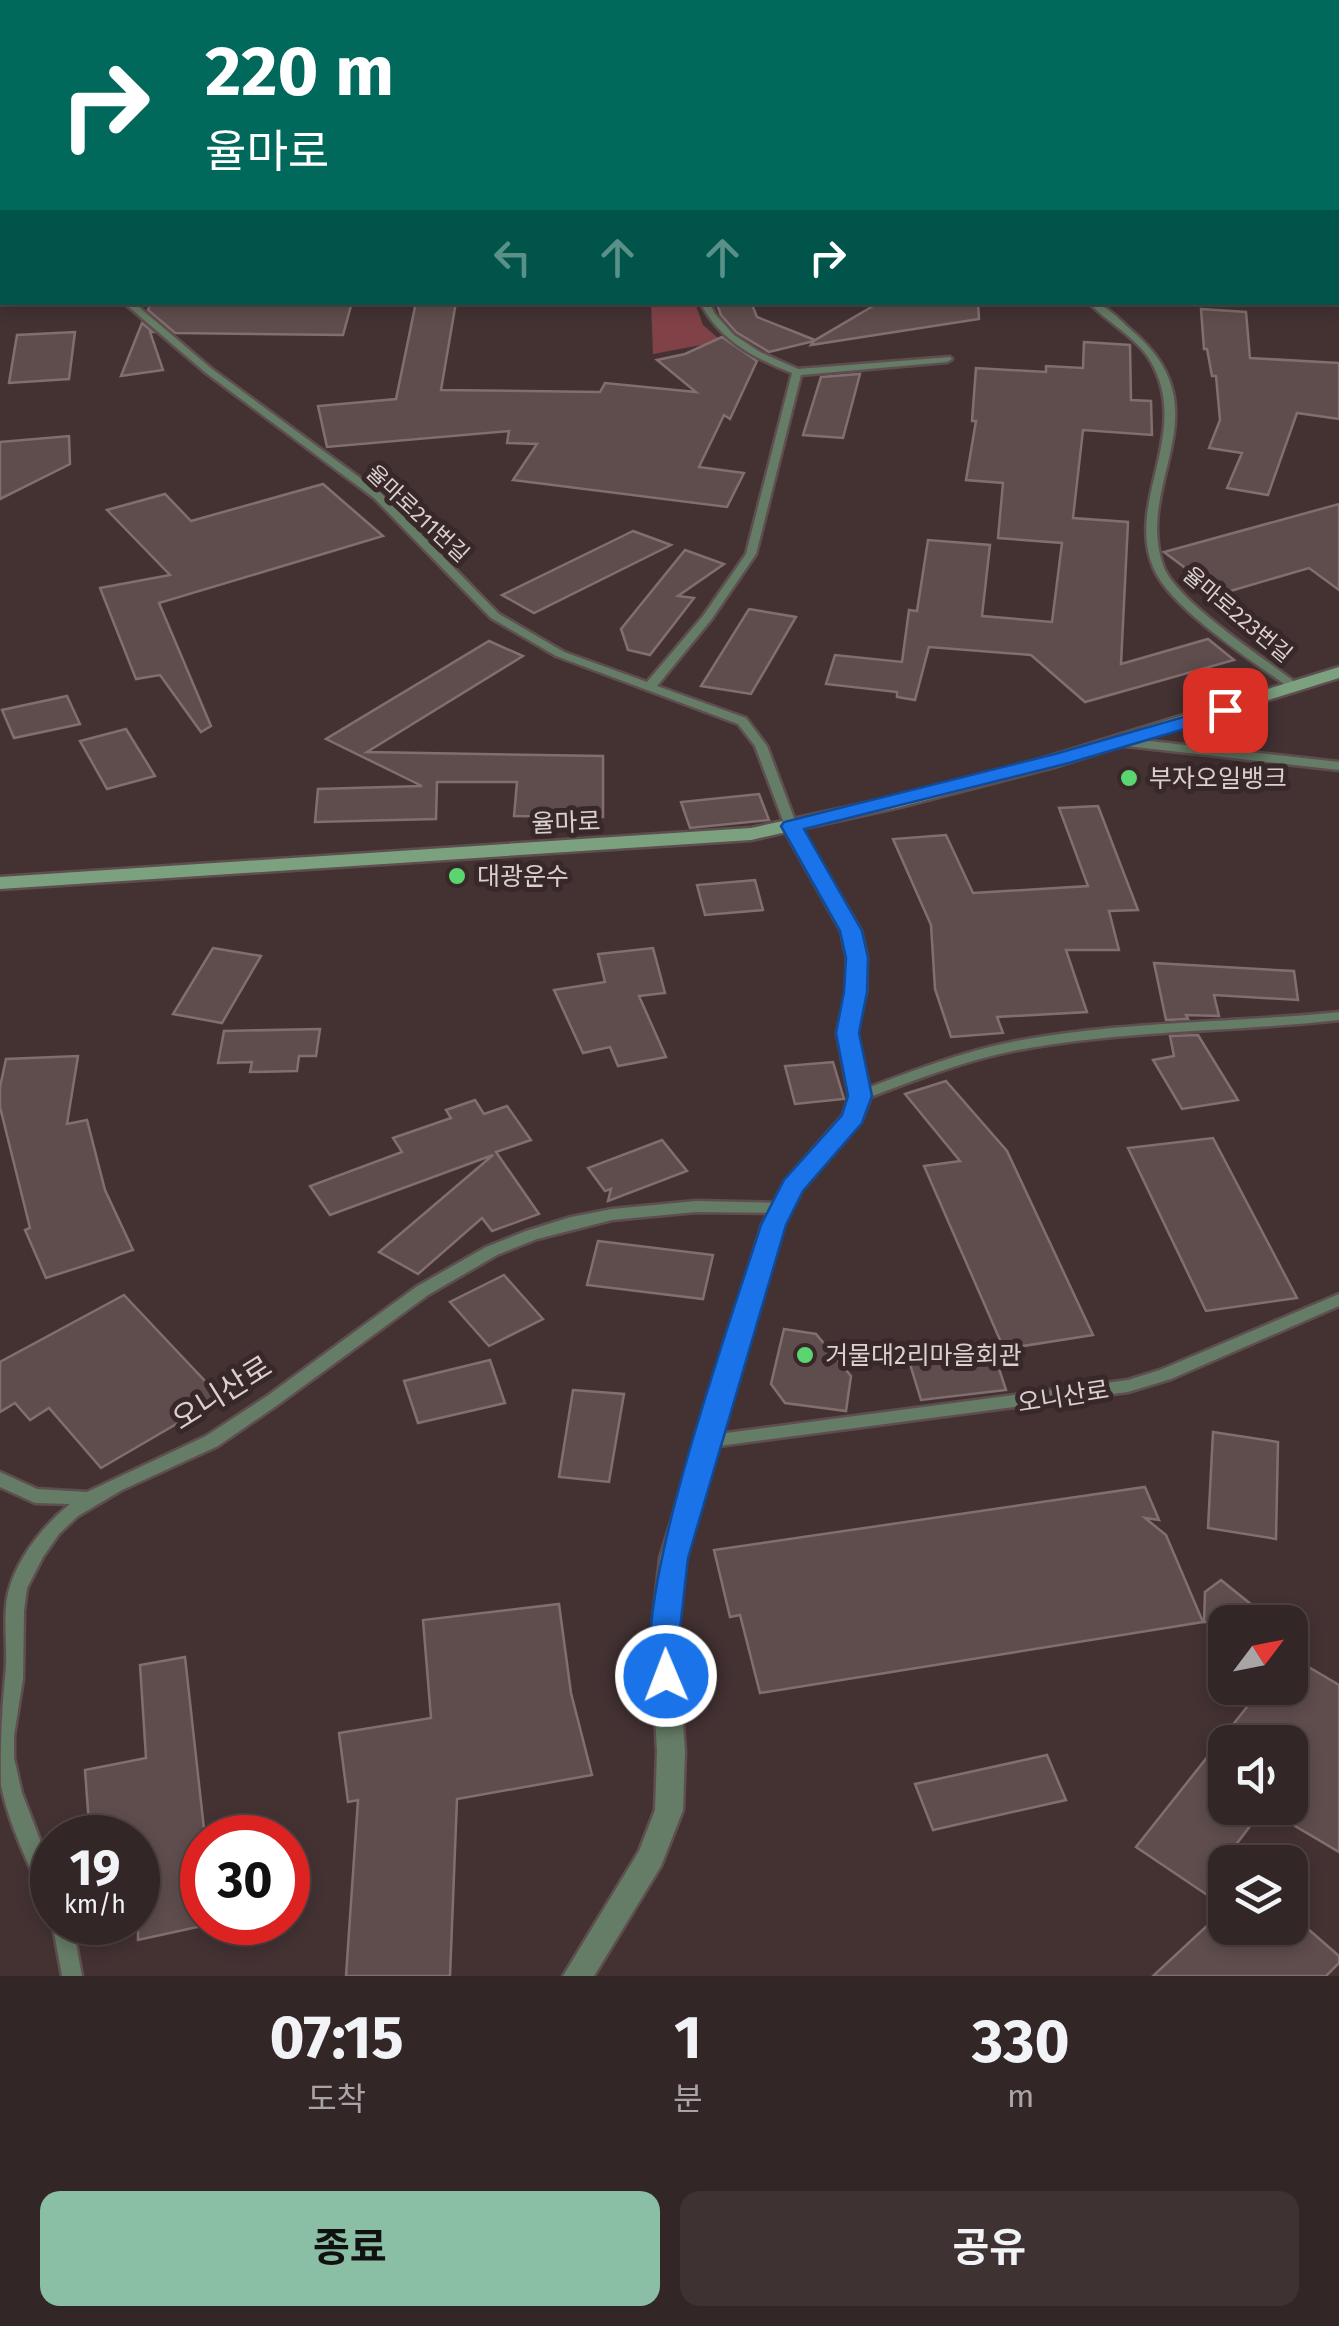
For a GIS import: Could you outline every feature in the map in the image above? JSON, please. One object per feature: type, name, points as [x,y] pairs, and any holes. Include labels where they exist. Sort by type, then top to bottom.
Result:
[{"type":"street","name":"율마로","points":[[0,882],[696,840],[791,826],[1122,742],[1339,672]]},
{"type":"street","points":[[578,1976],[652,1858],[669,1810],[671,1752],[664,1638],[673,1558],[773,1225],[793,1186],[853,1117],[860,1096],[848,1033],[856,974],[851,931],[791,826]]},
{"type":"lane","name":"율마로211번길","points":[[130,305],[208,371],[378,496],[496,616],[560,654],[650,686]]},
{"type":"lane","points":[[705,305],[712,323],[775,364],[797,372],[947,359]]},
{"type":"lane","name":"율마로223번길","points":[[1095,305],[1154,359],[1174,421],[1156,497],[1157,566],[1171,589],[1294,687]]},
{"type":"lane","points":[[791,826],[754,732],[722,711],[650,686],[707,618],[751,554],[797,372]]},
{"type":"lane","name":"율마로","points":[[1122,742],[1339,766]]},
{"type":"lane","points":[[860,1096],[942,1066],[1019,1045],[1109,1033],[1236,1027],[1339,1016]]},
{"type":"lane","name":"오니산로","points":[[30,1831],[4,1757],[15,1672],[17,1592],[39,1548],[84,1498],[162,1467],[210,1442],[290,1390],[453,1272],[509,1242],[568,1222],[638,1208],[710,1204],[782,1208]]},
{"type":"lane","name":"오니산로","points":[[711,1441],[1128,1386],[1165,1375],[1339,1300]]},
{"type":"lane","points":[[0,1479],[34,1496],[84,1498]]},
{"type":"lane","points":[[66,1945],[72,1976]]},
{"type":"shaded area","points":[[651,305],[696,305],[703,325],[719,339],[717,342],[653,354]]},
{"type":"building","points":[[150,305],[351,305],[343,335],[175,333],[148,310]]},
{"type":"building","points":[[415,305],[455,305],[441,390],[600,392],[605,383],[696,392],[657,360],[685,354],[722,337],[757,361],[730,419],[724,415],[699,467],[744,473],[727,507],[513,480],[537,444],[507,443],[509,431],[327,447],[318,406],[396,399]]},
{"type":"building","points":[[717,305],[752,305],[757,317],[815,340],[875,305],[978,305],[979,319],[811,345],[814,341],[769,352],[736,332]]},
{"type":"building","points":[[1201,309],[1246,312],[1250,358],[1339,363],[1339,419],[1297,413],[1268,495],[1227,488],[1242,453],[1209,448],[1220,420],[1216,376],[1212,376],[1204,349]]},
{"type":"building","points":[[142,323],[153,332],[163,370],[121,376]]},
{"type":"building","points":[[75,332],[69,379],[9,383],[17,335]]},
{"type":"building","points":[[1084,342],[1130,345],[1131,400],[1151,401],[1152,435],[1083,430],[1073,518],[1128,522],[1121,664],[1208,639],[1234,660],[1085,702],[1031,655],[929,647],[915,700],[897,697],[897,692],[826,684],[835,655],[902,662],[909,610],[917,611],[928,540],[990,545],[982,616],[1052,622],[1062,543],[998,538],[1003,483],[966,480],[976,421],[972,421],[976,368],[1046,372],[1046,366],[1083,368]]},
{"type":"building","points":[[860,374],[843,438],[803,435],[821,377]]},
{"type":"building","points":[[69,436],[70,464],[0,499],[0,442]]},
{"type":"building","points":[[323,484],[383,536],[159,603],[211,726],[201,732],[160,675],[136,679],[100,588],[170,575],[107,510],[165,494],[191,521]]},
{"type":"building","points":[[1339,504],[1339,590],[1309,568],[1220,594],[1164,552]]},
{"type":"building","points":[[633,531],[671,545],[534,613],[502,595]]},
{"type":"building","points":[[685,550],[724,564],[678,596],[694,598],[650,655],[628,650],[621,629]]},
{"type":"building","points":[[749,609],[796,617],[751,694],[701,686]]},
{"type":"building","points":[[489,641],[523,656],[367,752],[603,756],[603,817],[514,816],[517,782],[437,782],[436,819],[315,822],[318,789],[422,786],[326,739]]},
{"type":"building","points":[[67,696],[80,724],[14,738],[2,710]]},
{"type":"building","points":[[126,729],[155,776],[107,789],[80,741]]},
{"type":"building","points":[[759,794],[769,820],[690,828],[681,802]]},
{"type":"building","points":[[1098,806],[1138,910],[1109,911],[1119,950],[1066,950],[1087,1012],[997,1017],[1003,1033],[951,1037],[935,989],[931,925],[893,839],[946,835],[973,893],[1088,886],[1059,808]]},
{"type":"building","points":[[755,880],[763,910],[705,915],[697,885]]},
{"type":"building","points":[[213,948],[261,956],[222,1023],[173,1014]]},
{"type":"building","points":[[653,948],[665,993],[639,996],[666,1057],[618,1066],[610,1047],[583,1053],[554,990],[605,982],[598,954]]},
{"type":"building","points":[[1154,963],[1294,971],[1298,1000],[1214,995],[1219,1016],[1186,1015],[1188,1019],[1166,1020]]},
{"type":"building","points":[[320,1029],[316,1056],[299,1056],[297,1071],[250,1072],[252,1062],[218,1063],[224,1031]]},
{"type":"building","points":[[1198,1035],[1238,1100],[1182,1109],[1153,1060],[1174,1056],[1170,1036]]},
{"type":"building","points":[[78,1056],[67,1124],[87,1120],[105,1190],[133,1250],[46,1278],[25,1230],[30,1228],[0,1107],[0,1087],[6,1059]]},
{"type":"building","points":[[833,1062],[844,1099],[795,1104],[785,1066]]},
{"type":"building","points":[[946,1081],[1007,1151],[1093,1335],[1004,1349],[924,1166],[960,1161],[905,1094]]},
{"type":"building","points":[[475,1100],[484,1114],[507,1106],[531,1140],[496,1152],[539,1214],[492,1231],[482,1218],[418,1274],[379,1252],[493,1155],[330,1215],[310,1186],[402,1152],[393,1138],[451,1118],[446,1110]]},
{"type":"building","points":[[1213,1138],[1297,1298],[1206,1311],[1128,1148]]},
{"type":"building","points":[[662,1140],[687,1171],[608,1201],[611,1189],[605,1191],[588,1168]]},
{"type":"building","points":[[598,1241],[713,1255],[703,1299],[587,1285]]},
{"type":"building","points":[[504,1275],[543,1319],[489,1346],[450,1302]]},
{"type":"building","points":[[124,1295],[221,1398],[101,1468],[49,1408],[30,1420],[15,1403],[0,1412],[0,1362]]},
{"type":"building","name":"거물대2리마을회관","points":[[784,1329],[816,1334],[851,1376],[846,1411],[785,1403],[771,1384]]},
{"type":"building","points":[[990,1341],[1006,1390],[921,1400],[906,1351]]},
{"type":"building","points":[[490,1360],[505,1403],[418,1423],[404,1381]]},
{"type":"building","points":[[573,1390],[624,1394],[609,1482],[559,1477]]},
{"type":"building","points":[[1213,1432],[1278,1442],[1276,1539],[1208,1528]]},
{"type":"building","points":[[1145,1487],[1159,1520],[1145,1518],[1166,1535],[1203,1622],[760,1693],[740,1615],[730,1617],[714,1550]]},
{"type":"building","points":[[1221,1580],[1252,1605],[1208,1605],[1208,1622],[1204,1622],[1205,1592]]},
{"type":"building","points":[[559,1604],[571,1693],[592,1775],[457,1799],[450,1976],[346,1976],[358,1800],[348,1802],[339,1733],[431,1718],[423,1620]]},
{"type":"building","points":[[185,1657],[202,1815],[180,1815],[180,1931],[160,1935],[160,1815],[88,1815],[85,1770],[146,1758],[140,1665]]},
{"type":"building","points":[[1308,1667],[1339,1685],[1339,1852],[1293,1825],[1308,1825],[1308,1725],[1233,1725],[1249,1705],[1308,1705]]},
{"type":"building","points":[[1047,1755],[1066,1800],[933,1830],[915,1784]]},
{"type":"building","points":[[1208,1756],[1208,1825],[1251,1825],[1236,1845],[1208,1845],[1208,1896],[1136,1847]]},
{"type":"building","points":[[1208,1925],[1208,1945],[1308,1945],[1308,1929],[1339,1956],[1339,1963],[1326,1976],[1153,1976]]},
{"type":"place","name":"부자오일뱅크","points":[[1129,778]]},
{"type":"place","name":"대광운수","points":[[457,876]]},
{"type":"place","name":"거물대2리마을회관","points":[[805,1355]]},
{"type":"route","points":[[666,1676],[664,1638],[673,1558],[741,1344],[773,1225],[793,1186],[853,1117],[860,1096],[848,1033],[856,992],[857,958],[851,931],[791,826],[1062,759],[1225,710]]}]
